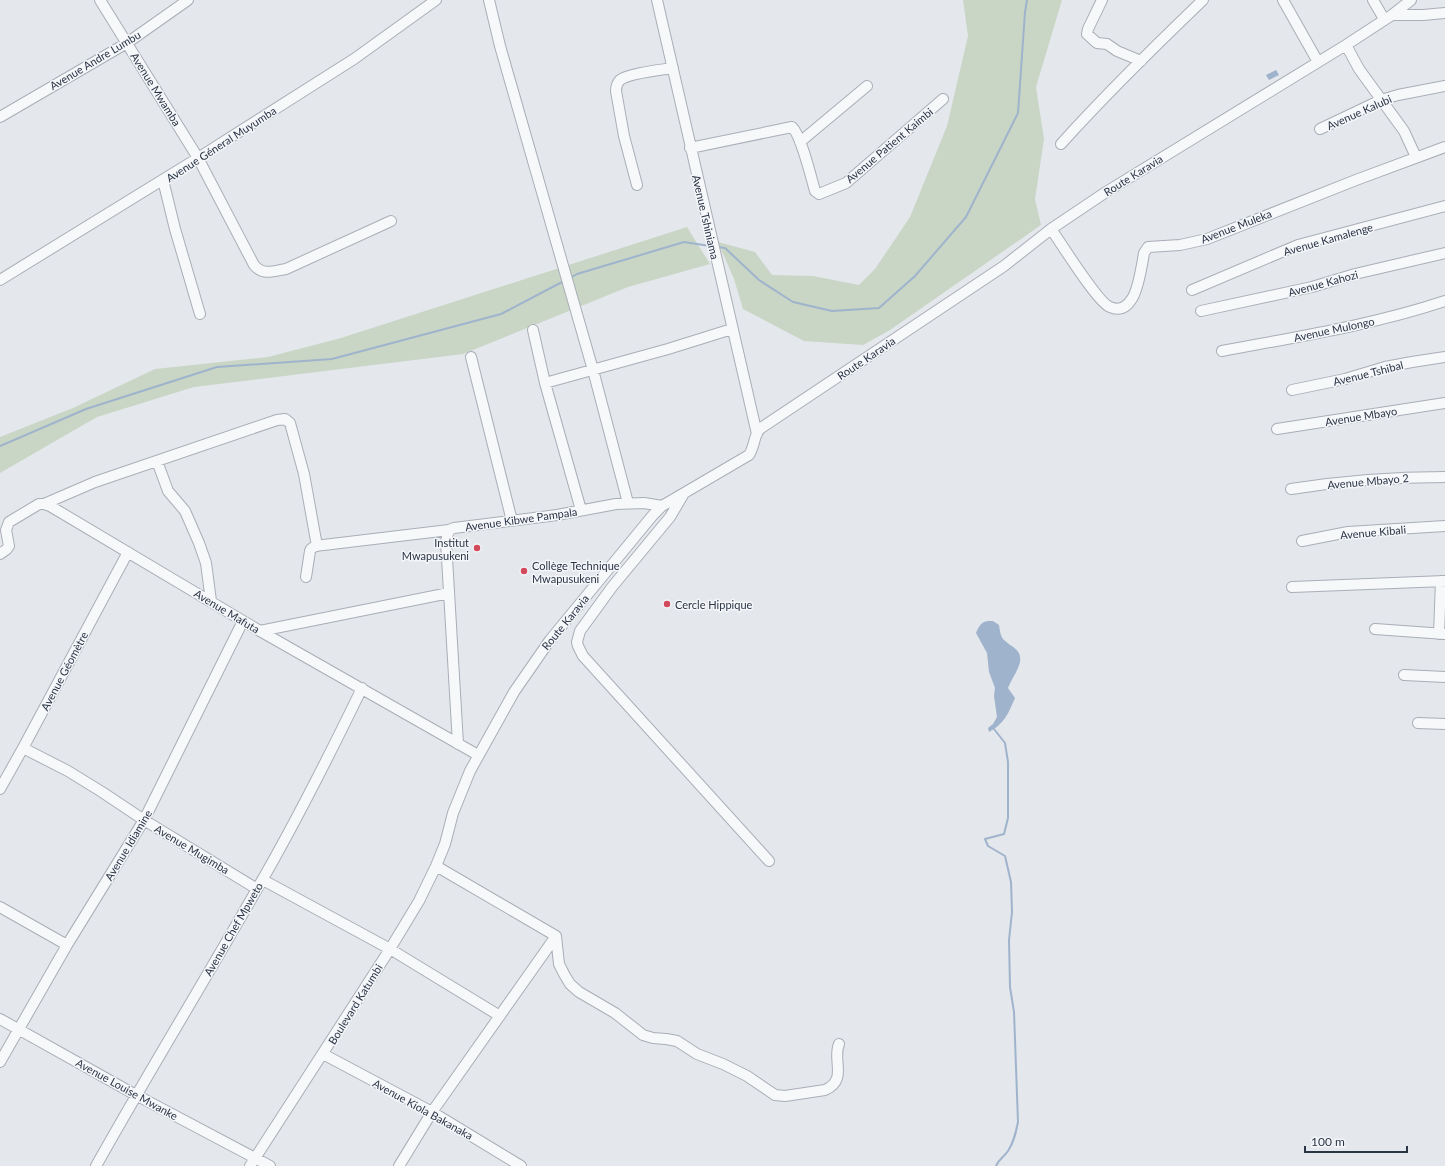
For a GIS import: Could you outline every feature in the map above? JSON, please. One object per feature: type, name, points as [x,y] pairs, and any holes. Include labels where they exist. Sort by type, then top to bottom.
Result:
[{"type":"street","name":"Avenue Mwamba","points":[[100,0],[198,158],[257,269],[264,272],[286,269],[391,221]]},
{"type":"street","name":"Avenue Andre Lumbu","points":[[0,117],[127,42],[188,0]]},
{"type":"street","name":"Avenue Géneral Muyumba","points":[[0,280],[163,180],[354,58],[436,0]]},
{"type":"street","points":[[489,0],[500,46],[593,370],[628,503]]},
{"type":"street","name":"Avenue Tshiniama","points":[[657,0],[756,434]]},
{"type":"street","points":[[1102,0],[1087,34],[1097,43],[1107,44],[1117,52],[1141,61]]},
{"type":"street","points":[[1061,144],[1094,107],[1203,0]]},
{"type":"street","points":[[1284,0],[1318,62]]},
{"type":"street","points":[[1373,0],[1388,17],[1445,13]]},
{"type":"street","name":"Route Karavia","points":[[447,835],[463,786],[478,755],[514,692],[550,640],[646,523],[662,506],[749,455],[754,446],[756,434],[759,429],[994,274],[1051,229],[1106,192],[1318,62],[1388,17],[1411,0]]},
{"type":"street","points":[[1346,44],[1359,69],[1404,131],[1416,157]]},
{"type":"street","points":[[637,185],[624,136],[616,86],[620,80],[627,77],[673,68]]},
{"type":"street","points":[[800,142],[867,86]]},
{"type":"street","name":"Avenue Kalubi","points":[[1320,129],[1381,100],[1398,95],[1445,86]]},
{"type":"street","name":"Avenue Patient Kaimbi","points":[[690,148],[791,127],[794,129],[800,142],[818,194],[846,183],[943,99]]},
{"type":"street","name":"Avenue Muleka","points":[[1051,229],[1098,297],[1109,307],[1117,309],[1123,308],[1132,300],[1144,253],[1148,247],[1180,245],[1207,239],[1445,147]]},
{"type":"street","points":[[163,180],[175,228],[200,314]]},
{"type":"street","name":"Avenue Kamalenge","points":[[1192,290],[1298,246],[1445,206]]},
{"type":"street","name":"Avenue Kahozi","points":[[1201,312],[1312,287],[1362,272],[1445,253]]},
{"type":"street","name":"Avenue Mulongo","points":[[1222,351],[1337,329],[1410,313],[1445,301]]},
{"type":"street","points":[[546,383],[732,329]]},
{"type":"street","points":[[533,330],[581,510]]},
{"type":"street","points":[[471,357],[512,521]]},
{"type":"street","name":"Avenue Tshibal","points":[[1292,390],[1345,379],[1392,366],[1445,357]]},
{"type":"street","name":"Avenue Mbayo","points":[[1277,429],[1445,403]]},
{"type":"street","points":[[753,419],[758,422],[768,423]]},
{"type":"street","points":[[0,554],[7,550],[10,546],[6,530],[8,522],[39,504],[44,504],[95,482],[157,460],[277,420],[287,420],[290,423],[304,474],[318,546]]},
{"type":"street","points":[[157,460],[168,491],[184,511],[199,543],[206,563],[211,601]]},
{"type":"street","name":"Avenue Mbayo 2","points":[[1291,489],[1318,485],[1415,477],[1445,477]]},
{"type":"street","points":[[682,495],[670,517],[612,587],[584,624],[578,637],[578,646],[583,656],[769,861]]},
{"type":"street","name":"Avenue Kibwe Pampala","points":[[458,744],[446,541],[449,530],[454,528],[512,521],[628,503],[644,503],[662,506]]},
{"type":"street","name":"Avenue Mafuta","points":[[44,504],[50,506],[243,621],[478,755]]},
{"type":"street","name":"Avenue Kibali","points":[[1302,541],[1348,532],[1445,526]]},
{"type":"street","points":[[306,577],[312,547],[449,530]]},
{"type":"street","name":"Avenue Géomètre","points":[[0,789],[128,552]]},
{"type":"street","points":[[1292,587],[1443,581],[1442,634],[1375,630]]},
{"type":"street","points":[[260,630],[450,592]]},
{"type":"street","name":"Avenue Idiamine","points":[[0,1062],[67,945],[144,820],[243,621]]},
{"type":"street","points":[[1404,675],[1445,677]]},
{"type":"street","name":"Avenue Chef Mpweto","points":[[96,1166],[136,1095],[263,880],[313,787],[362,688]]},
{"type":"street","points":[[1418,723],[1445,724]]},
{"type":"street","name":"Avenue Mugimba","points":[[23,748],[68,771],[144,820],[257,889]]},
{"type":"street","name":"Boulevard Katumbi","points":[[253,1162],[390,949],[419,901],[436,866],[447,835]]},
{"type":"street","points":[[436,866],[556,936]]},
{"type":"street","points":[[263,880],[390,949],[500,1016]]},
{"type":"street","points":[[0,907],[67,945]]},
{"type":"street","points":[[399,1166],[432,1112],[556,936]]},
{"type":"street","points":[[556,936],[558,959],[561,970],[570,984],[579,992],[615,1013],[643,1035],[653,1038],[677,1041],[701,1056],[723,1064],[747,1076],[775,1095],[785,1096],[825,1090],[830,1087],[834,1083],[838,1074],[839,1067],[837,1052],[839,1044]]},
{"type":"street","name":"Avenue Louise Mwanke","points":[[0,1019],[253,1162],[270,1166]]},
{"type":"street","name":"Avenue Kiola Bakanaka","points":[[323,1054],[432,1112],[521,1166]]},
{"type":"green space","points":[[963,0],[1062,0],[1036,87],[1044,139],[1035,199],[1041,225],[890,330],[863,345],[804,341],[743,309],[734,279],[718,242],[755,252],[772,275],[813,276],[859,285],[875,269],[910,217],[947,126],[968,36]]},
{"type":"green space","points":[[687,227],[710,264],[628,287],[463,354],[194,387],[97,417],[0,473],[0,437],[73,408],[155,369],[268,357],[341,338]]},
{"type":"water","points":[[1276,70],[1279,75],[1269,80],[1266,75]]},
{"type":"water","points":[[988,621],[993,621],[999,625],[1000,633],[1003,638],[1018,651],[1020,658],[1018,669],[1008,688],[1015,698],[1002,722],[989,732],[988,728],[993,724],[997,717],[994,696],[995,688],[989,672],[987,653],[976,633],[980,625]]},
{"type":"waterway","points":[[718,247],[725,248],[759,280],[793,302],[832,311],[879,308],[915,276],[966,217],[1018,113],[1027,0]]},
{"type":"waterway","points":[[570,278],[577,274],[684,242],[710,246]]},
{"type":"waterway","points":[[0,446],[86,409],[217,367],[332,359],[501,314],[564,281]]},
{"type":"waterway","points":[[994,729],[1005,743],[1008,762],[1008,818],[1004,834],[985,839],[988,846],[1005,856],[1011,882],[1012,912],[1009,940],[1010,987],[1014,1012],[1018,1122],[1010,1148],[996,1166]]},
{"type":"place","name":"Institut Mwapusukeni","points":[[477,548]]},
{"type":"place","name":"Collège Technique Mwapusukeni","points":[[524,571]]},
{"type":"place","name":"Cercle Hippique","points":[[667,604]]}]
